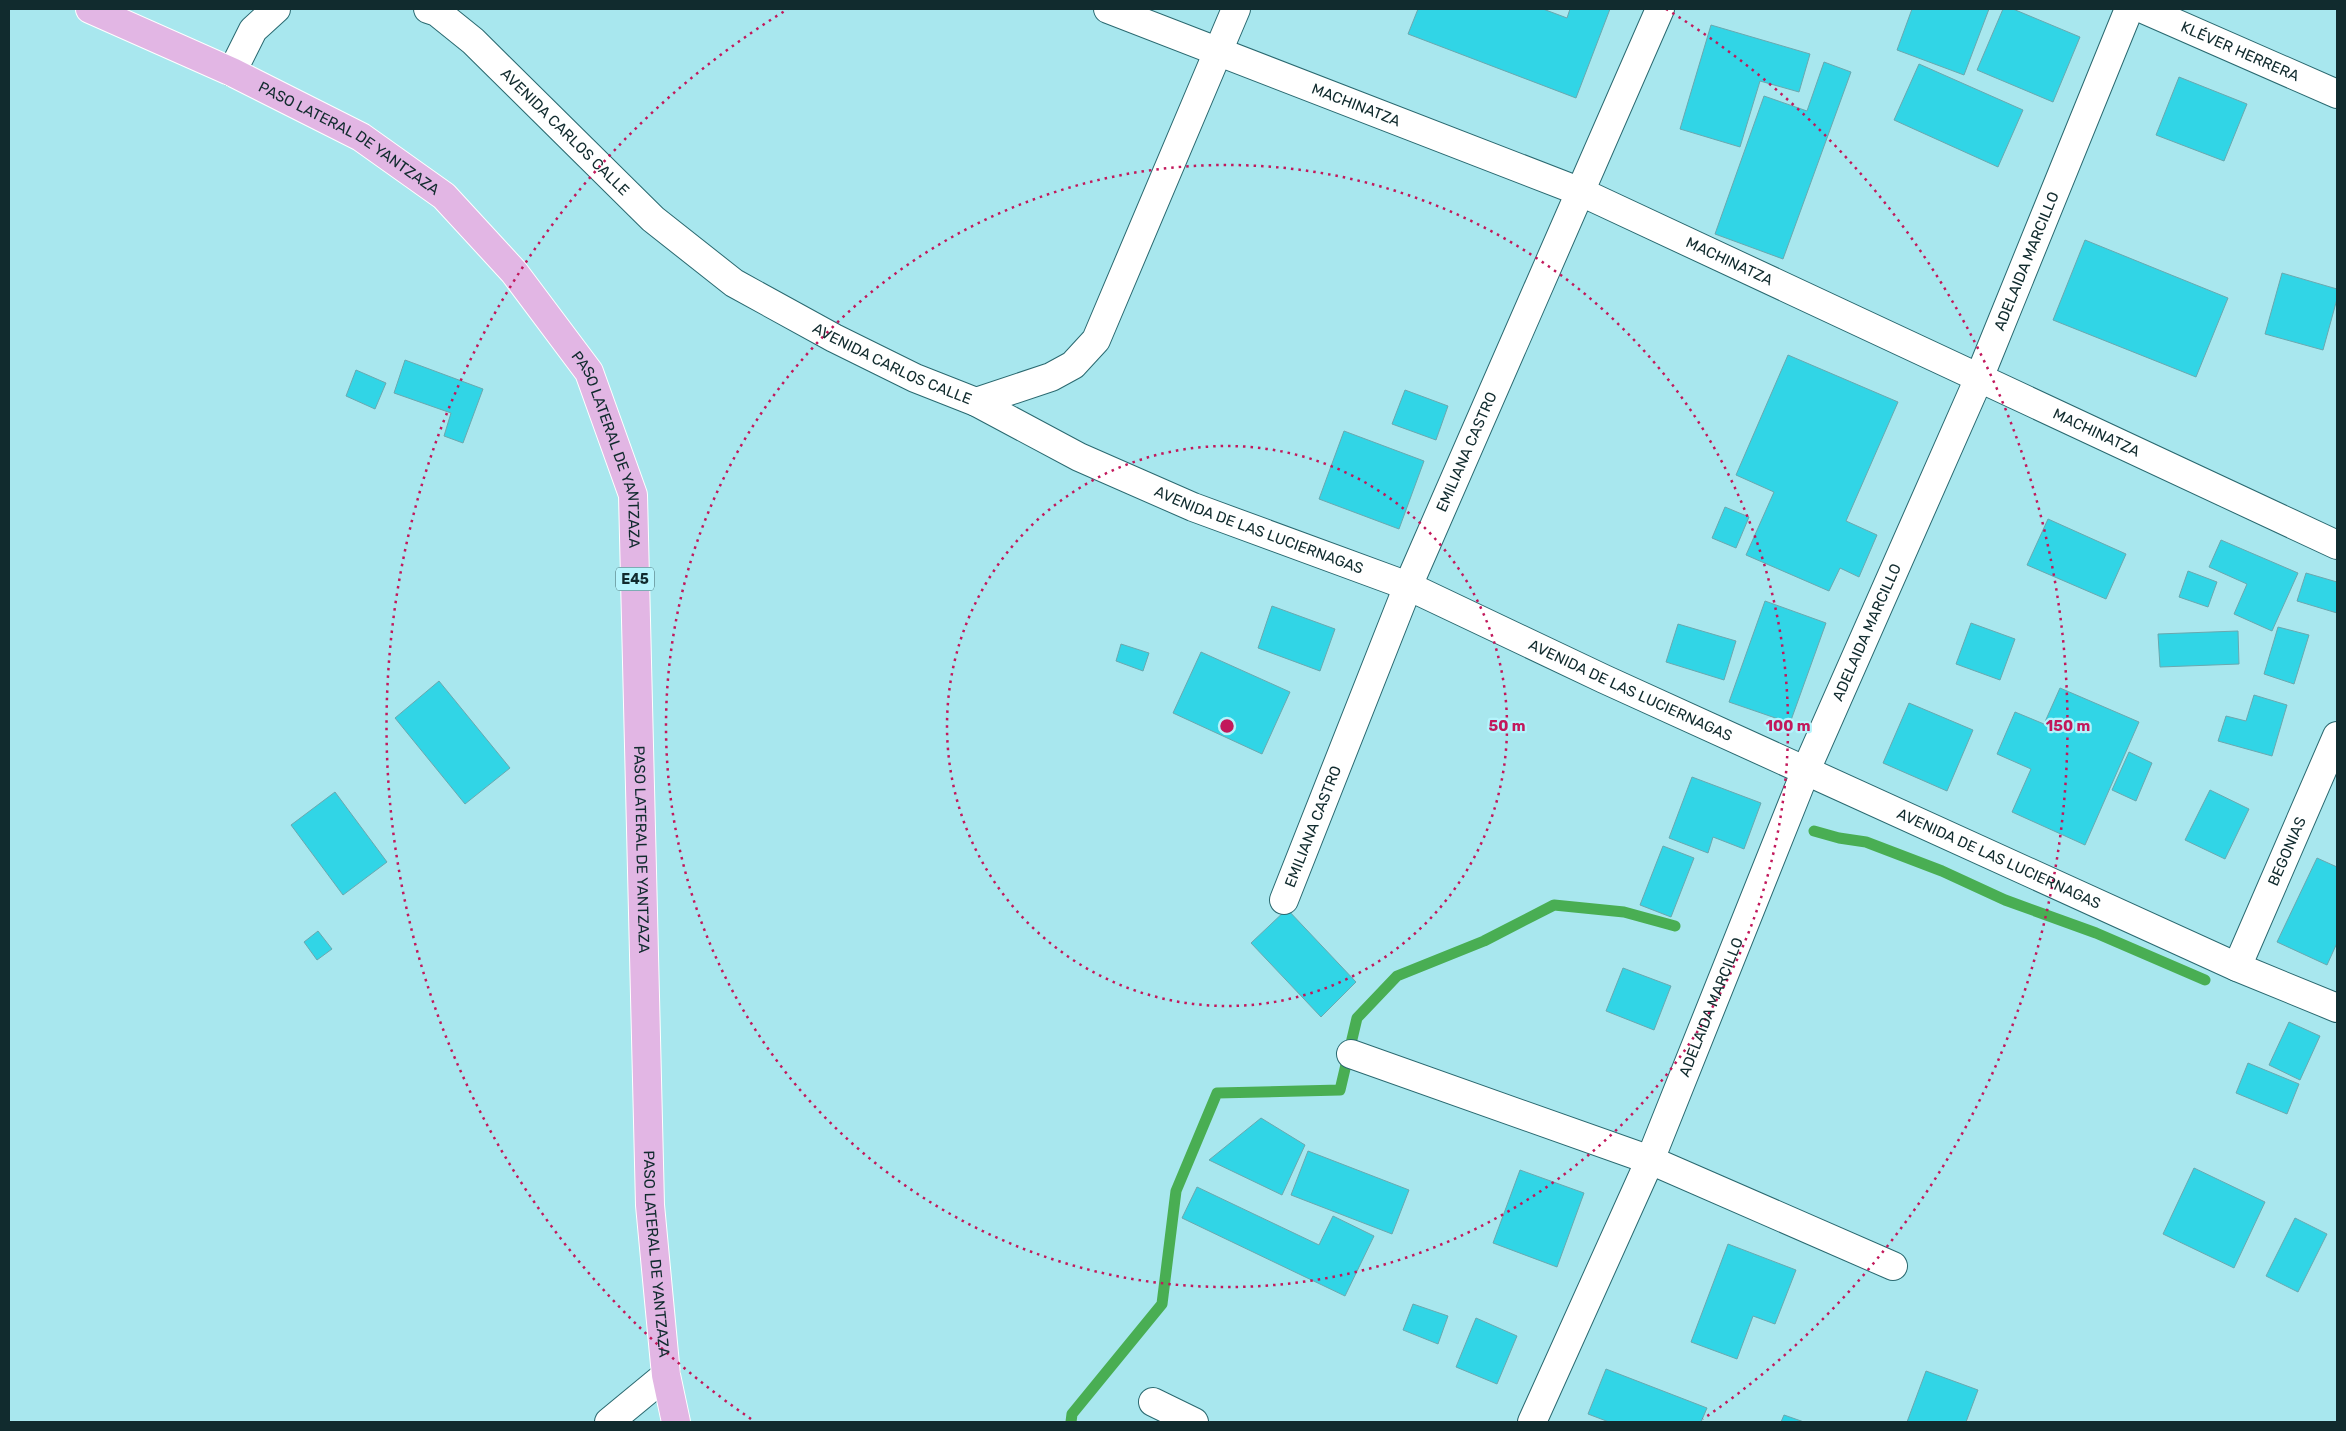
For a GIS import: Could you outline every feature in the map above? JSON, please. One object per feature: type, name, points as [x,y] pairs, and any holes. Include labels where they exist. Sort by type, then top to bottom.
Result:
[{"type":"highway","name":"PASO LATERAL DE YANTZAZA","points":[[90,9],[232,72],[361,137],[444,196],[514,272],[589,372],[633,495],[650,1204],[666,1375],[676,1422]]},
{"type":"street","points":[[232,72],[253,30],[276,9]]},
{"type":"street","name":"AVENIDA CARLOS CALLE","points":[[428,9],[437,12],[472,41],[653,219],[734,283],[870,356],[915,378],[976,402],[1051,376],[1073,365],[1096,340],[1236,9]]},
{"type":"street","name":"MACHINATZA","points":[[1108,9],[1581,192],[2337,545]]},
{"type":"street","name":"EMILIANA CASTRO","points":[[1284,900],[1408,586],[1660,9]]},
{"type":"street","name":"ADELAIDA MARCILLO","points":[[1532,1422],[1650,1160],[1806,770],[1980,378],[2129,9]]},
{"type":"street","name":"KLÉVER HERRERA","points":[[2143,9],[2337,94]]},
{"type":"street","name":"AVENIDA DE LAS LUCIERNAGAS","points":[[976,402],[1079,457],[1193,506],[1408,586],[1604,679],[2237,967],[2337,1008]]},
{"type":"street","name":"BEGONIAS","points":[[2237,967],[2337,736]]},
{"type":"street","points":[[1351,1054],[1650,1160],[1893,1266]]},
{"type":"street","points":[[609,1422],[666,1375]]},
{"type":"street","points":[[1153,1402],[1194,1422]]},
{"type":"building","points":[[1418,9],[1543,9],[1567,18],[1570,9],[1610,9],[1576,98],[1408,34]]},
{"type":"building","points":[[1912,9],[1989,9],[1964,75],[1897,50]]},
{"type":"building","points":[[2003,9],[2013,9],[2080,37],[2053,102],[1977,70]]},
{"type":"building","points":[[1711,25],[1810,54],[1799,92],[1760,81],[1740,147],[1680,129]]},
{"type":"building","points":[[1824,62],[1851,72],[1783,259],[1715,234],[1764,96],[1807,111]]},
{"type":"building","points":[[1919,64],[2023,110],[1998,167],[1894,120]]},
{"type":"building","points":[[2179,77],[2247,104],[2224,161],[2156,135]]},
{"type":"building","points":[[2085,240],[2228,298],[2196,377],[2053,320]]},
{"type":"building","points":[[2282,273],[2337,289],[2337,299],[2323,350],[2265,334]]},
{"type":"building","points":[[1788,355],[1898,402],[1846,521],[1877,535],[1859,577],[1840,568],[1829,591],[1746,555],[1774,492],[1736,475]]},
{"type":"building","points":[[405,360],[483,389],[463,443],[444,436],[451,413],[394,393]]},
{"type":"building","points":[[356,370],[386,383],[375,409],[346,396]]},
{"type":"building","points":[[1405,390],[1448,406],[1436,440],[1392,424]]},
{"type":"building","points":[[1344,431],[1424,461],[1399,529],[1319,499]]},
{"type":"building","points":[[1725,507],[1749,517],[1736,548],[1712,538]]},
{"type":"building","points":[[2048,519],[2126,554],[2106,599],[2027,565]]},
{"type":"building","points":[[2221,540],[2298,573],[2272,631],[2234,614],[2247,584],[2209,567]]},
{"type":"building","points":[[2188,571],[2217,582],[2208,607],[2179,597]]},
{"type":"building","points":[[2306,573],[2337,582],[2337,613],[2297,601]]},
{"type":"building","points":[[1765,601],[1826,623],[1790,723],[1729,702]]},
{"type":"building","points":[[1272,606],[1335,629],[1320,671],[1258,648]]},
{"type":"building","points":[[1971,623],[2015,639],[2000,680],[1956,664]]},
{"type":"building","points":[[1678,624],[1736,641],[1724,680],[1666,662]]},
{"type":"building","points":[[2278,627],[2309,635],[2294,684],[2264,674]]},
{"type":"building","points":[[2238,631],[2239,664],[2160,667],[2158,634]]},
{"type":"building","points":[[1121,644],[1149,653],[1143,671],[1116,661]]},
{"type":"building","points":[[1201,652],[1290,692],[1262,754],[1173,713]]},
{"type":"building","points":[[439,681],[510,768],[465,804],[395,718]]},
{"type":"building","points":[[2060,688],[2139,722],[2085,845],[2012,812],[2031,769],[1997,754],[2015,712],[2044,724]]},
{"type":"building","points":[[2254,695],[2287,705],[2272,756],[2218,741],[2226,716],[2246,721]]},
{"type":"building","points":[[1909,703],[1973,730],[1947,791],[1883,763]]},
{"type":"building","points":[[2129,752],[2152,763],[2136,801],[2112,790]]},
{"type":"building","points":[[1692,777],[1761,803],[1744,849],[1713,837],[1708,853],[1669,838]]},
{"type":"building","points":[[2210,790],[2249,809],[2225,859],[2185,840]]},
{"type":"building","points":[[335,792],[387,862],[343,895],[291,825]]},
{"type":"building","points":[[1663,846],[1694,858],[1671,917],[1640,905]]},
{"type":"building","points":[[2317,858],[2337,867],[2337,943],[2327,965],[2277,942]]},
{"type":"building","points":[[1287,909],[1356,982],[1321,1017],[1251,943]]},
{"type":"building","points":[[318,931],[332,949],[317,960],[304,942]]},
{"type":"building","points":[[1623,968],[1671,986],[1654,1030],[1606,1011]]},
{"type":"building","points":[[2289,1022],[2320,1036],[2300,1080],[2269,1065]]},
{"type":"building","points":[[2248,1063],[2299,1084],[2287,1114],[2236,1093]]},
{"type":"building","points":[[1261,1118],[1305,1145],[1282,1195],[1209,1160]]},
{"type":"building","points":[[1308,1151],[1409,1190],[1392,1234],[1291,1195]]},
{"type":"building","points":[[2194,1168],[2265,1202],[2234,1268],[2163,1234]]},
{"type":"building","points":[[1520,1170],[1584,1193],[1557,1267],[1493,1243]]},
{"type":"building","points":[[1197,1187],[1319,1245],[1333,1216],[1374,1236],[1345,1296],[1182,1218]]},
{"type":"building","points":[[2295,1218],[2327,1234],[2298,1292],[2266,1276]]},
{"type":"building","points":[[1728,1244],[1796,1270],[1775,1324],[1753,1316],[1737,1359],[1691,1342]]},
{"type":"building","points":[[1413,1304],[1448,1316],[1438,1344],[1403,1330]]},
{"type":"building","points":[[1476,1318],[1517,1336],[1497,1384],[1456,1367]]},
{"type":"building","points":[[1606,1369],[1707,1408],[1701,1422],[1609,1422],[1588,1414]]},
{"type":"building","points":[[1926,1371],[1978,1390],[1966,1422],[1907,1422]]},
{"type":"building","points":[[1784,1415],[1804,1422],[1781,1422]]},
{"type":"waterway","points":[[1814,831],[1839,838],[1866,842],[1942,871],[2005,900],[2096,933],[2205,980]]},
{"type":"waterway","points":[[1071,1422],[1072,1414],[1162,1304],[1176,1191],[1217,1093],[1340,1090],[1357,1018],[1397,976],[1484,941],[1554,905],[1624,912],[1675,926]]}]
